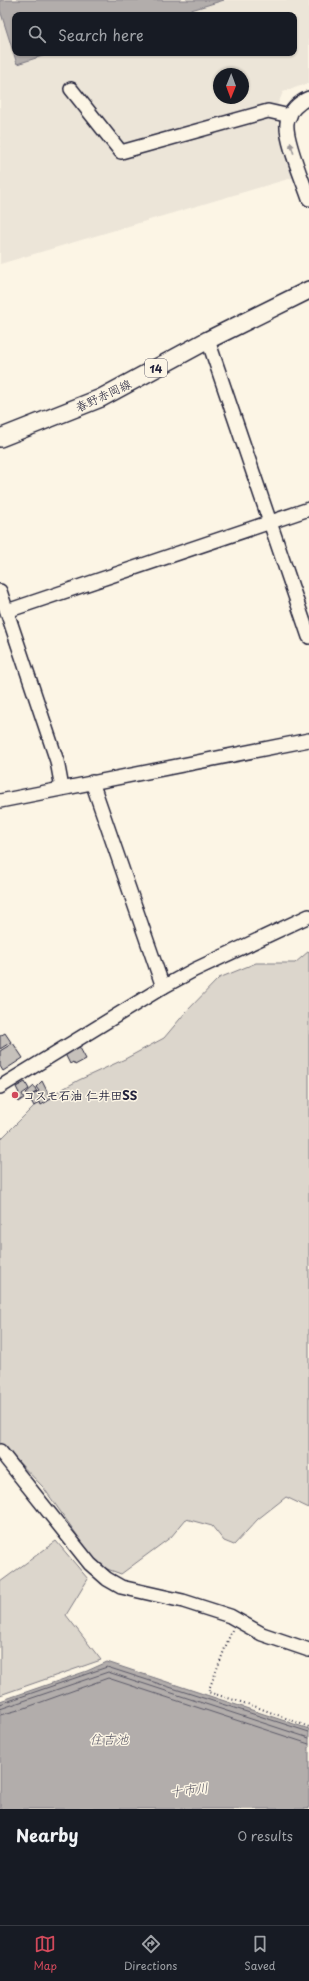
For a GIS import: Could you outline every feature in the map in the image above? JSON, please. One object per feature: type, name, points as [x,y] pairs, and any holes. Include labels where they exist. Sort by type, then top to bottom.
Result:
[{"type":"main road","name":"春野赤岡線","points":[[0,438],[101,398],[208,340],[309,290]]},
{"type":"street","points":[[71,89],[121,152],[268,111],[290,116]]},
{"type":"street","points":[[309,98],[302,101],[290,116],[287,123],[288,132],[309,199]]},
{"type":"street","points":[[208,340],[309,637]]},
{"type":"street","points":[[6,611],[309,509]]},
{"type":"street","points":[[0,591],[57,761],[62,788]]},
{"type":"street","points":[[0,800],[309,740]]},
{"type":"street","points":[[92,782],[163,987]]},
{"type":"street","points":[[0,1086],[163,987],[194,970],[309,916]]},
{"type":"street","points":[[0,1451],[90,1564],[107,1579],[126,1589],[183,1601],[236,1620],[262,1634],[309,1650]]},
{"type":"path","points":[[236,1620],[208,1692],[254,1706],[309,1727]]},
{"type":"shaded area","points":[[224,0],[309,0],[309,83],[283,92],[274,114],[295,177],[0,264],[0,10],[12,48],[12,56],[14,56],[17,64],[42,56],[297,56],[297,12],[185,12]]},
{"type":"shaded area","points":[[309,951],[309,1508],[286,1497],[258,1519],[234,1545],[224,1541],[212,1526],[186,1519],[171,1537],[121,1574],[99,1566],[43,1487],[0,1443],[0,1140],[37,1103],[79,1080],[125,1059],[164,1038],[185,1013],[219,978],[256,963],[295,963]]},
{"type":"shaded area","points":[[56,1541],[88,1579],[66,1615],[101,1660],[0,1695],[0,1582]]},
{"type":"water","points":[[0,0],[224,0],[185,12],[12,12],[12,48],[0,10]]},
{"type":"water","points":[[14,56],[42,56],[17,64]]},
{"type":"water","name":"住吉池","points":[[107,1662],[309,1729],[309,1809],[0,1809],[0,1701],[87,1671]]},
{"type":"building","points":[[5,1033],[11,1042],[0,1049],[0,1036]]},
{"type":"building","points":[[13,1043],[23,1058],[3,1071],[0,1066],[0,1051]]},
{"type":"building","points":[[79,1046],[86,1059],[75,1065],[73,1062],[70,1064],[65,1054]]},
{"type":"building","points":[[42,1081],[51,1099],[41,1105],[40,1102],[34,1106],[29,1097],[39,1091],[36,1087]]},
{"type":"building","points":[[25,1082],[29,1089],[22,1094],[24,1098],[18,1102],[14,1096],[19,1093],[16,1087]]},
{"type":"building","points":[[34,1086],[37,1092],[28,1096],[26,1093]]},
{"type":"place","name":"コスモ石油 仁井田SS","points":[[15,1095]]},
{"type":"water label","name":"十市川","points":[[189,1789]]}]
